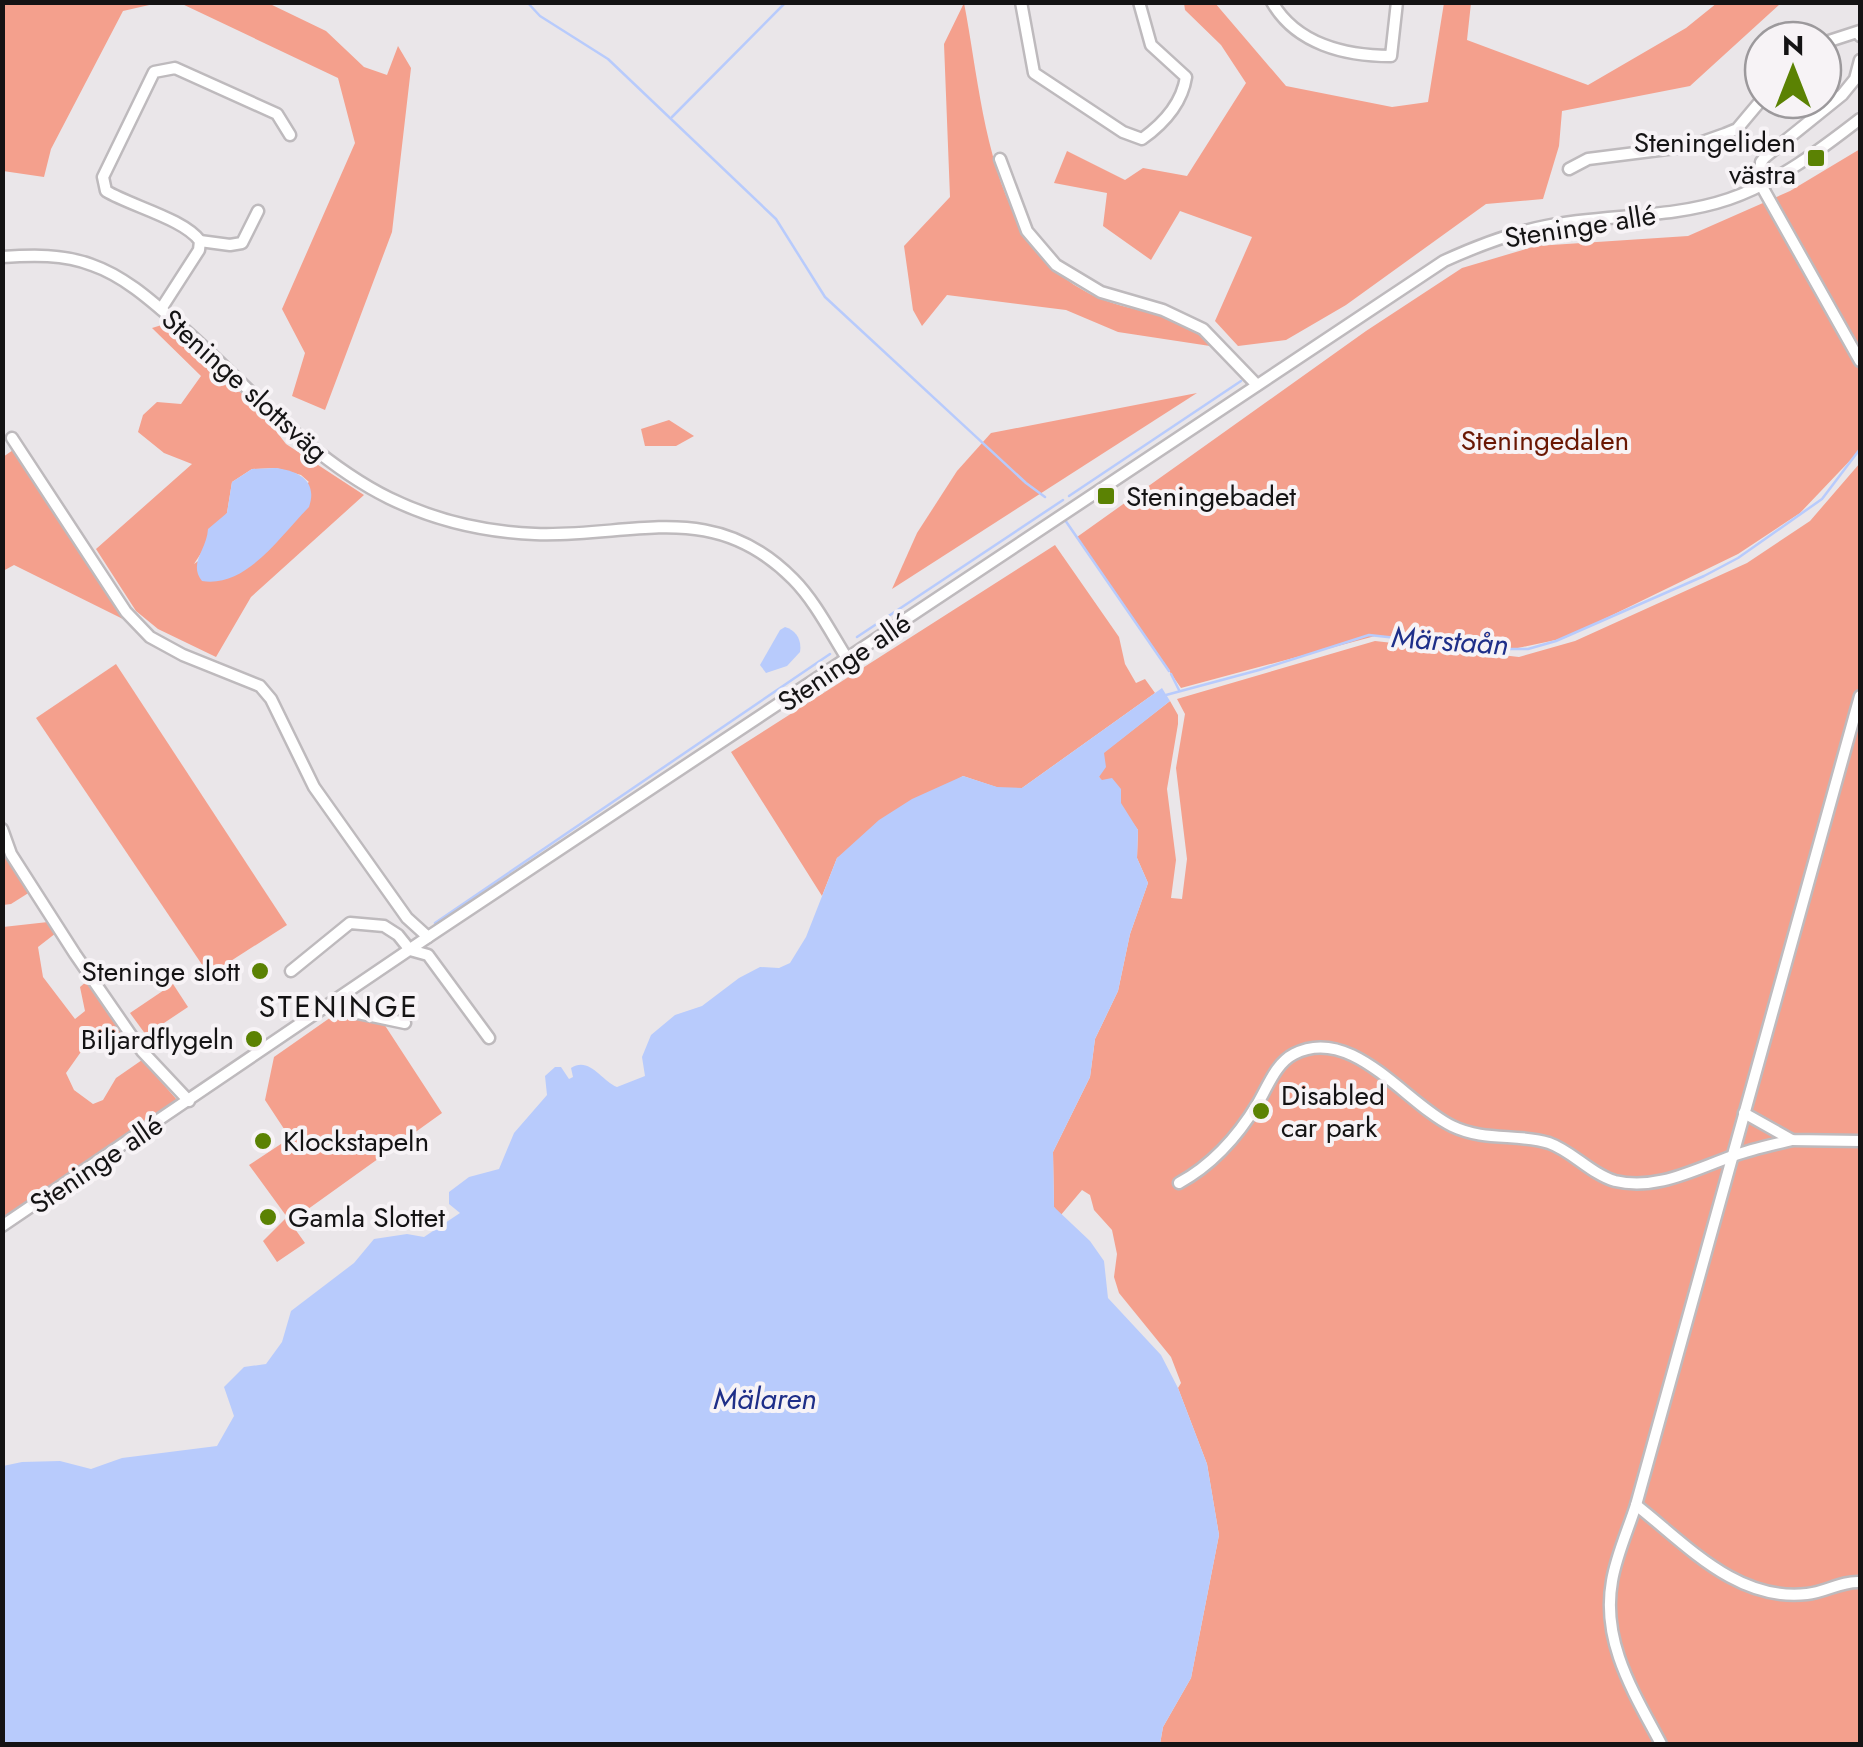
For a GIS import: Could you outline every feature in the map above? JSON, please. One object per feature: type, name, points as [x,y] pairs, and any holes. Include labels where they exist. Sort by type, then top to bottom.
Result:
[{"type":"street","points":[[1021,2],[1034,73],[1123,132],[1142,139],[1156,130],[1184,95],[1186,77],[1151,45],[1139,2]]},
{"type":"street","points":[[1272,2],[1282,20],[1295,31],[1355,56],[1391,56],[1397,2]]},
{"type":"street","points":[[1860,60],[1855,78],[1842,96],[1765,157],[1761,185],[1860,361]]},
{"type":"street","points":[[161,309],[199,250],[200,241],[192,230],[106,191],[103,177],[154,72],[175,68],[277,114],[290,135]]},
{"type":"street","name":"Steninge allé","points":[[2,1226],[428,937],[1444,261],[1492,239],[1546,226],[1688,210],[1729,199],[1810,157],[1860,119]]},
{"type":"street","points":[[1569,169],[1588,159],[1691,146],[1737,129],[1745,120]]},
{"type":"street","points":[[1000,159],[1028,231],[1056,265],[1101,292],[1163,310],[1203,329],[1257,385]]},
{"type":"street","points":[[200,241],[242,244],[258,211]]},
{"type":"street","name":"Steninge slottsväg","points":[[2,257],[44,254],[93,265],[133,286],[296,435],[387,497],[434,517],[483,529],[536,534],[669,524],[711,530],[758,550],[794,580],[848,660]]},
{"type":"street","points":[[12,438],[126,612],[150,637],[182,655],[260,686],[271,699],[314,788],[407,918],[428,937]]},
{"type":"street","points":[[1661,1744],[1628,1682],[1610,1625],[1613,1576],[1860,696]]},
{"type":"street","name":"Steninge allé","points":[[2,828],[11,854],[75,954],[142,1050],[189,1101]]},
{"type":"street","points":[[291,971],[350,923],[384,926],[410,950],[428,956],[440,967],[489,1038]]},
{"type":"street","points":[[329,1006],[405,1024]]},
{"type":"street","points":[[1179,1183],[1215,1160],[1229,1144],[1257,1106],[1277,1069],[1294,1054],[1321,1049],[1344,1051],[1370,1063],[1413,1100],[1452,1126],[1489,1138],[1552,1144],[1614,1180],[1648,1184],[1792,1140],[1860,1141]]},
{"type":"street","points":[[1744,1113],[1792,1140]]},
{"type":"street","points":[[1636,1505],[1718,1572],[1766,1594],[1808,1594],[1860,1582]]},
{"type":"green space","points":[[2,3],[158,3],[123,11],[51,149],[44,177],[3,171]]},
{"type":"green space","points":[[180,3],[268,3],[326,31],[364,67],[387,75],[398,46],[411,68],[392,232],[325,410],[292,396],[305,353],[282,309],[355,143],[338,78]]},
{"type":"green space","points":[[964,3],[997,171],[1013,211],[1034,246],[1062,276],[1099,298],[1173,320],[1210,346],[1118,332],[1066,310],[947,295],[922,326],[913,310],[904,246],[950,197],[944,44]]},
{"type":"green space","points":[[1184,3],[1215,3],[1286,86],[1392,107],[1428,102],[1444,3],[1471,3],[1467,40],[1588,85],[1686,28],[1717,3],[1781,3],[1762,20],[1743,20],[1743,38],[1690,86],[1562,111],[1559,146],[1543,199],[1486,204],[1346,305],[1286,340],[1238,346],[1215,321],[1252,237],[1180,211],[1151,260],[1103,226],[1107,193],[1054,183],[1067,151],[1125,180],[1143,168],[1187,176],[1246,83],[1221,45],[1185,10]]},
{"type":"green space","name":"Steningedalen","points":[[1860,149],[1860,450],[1800,513],[1738,554],[1565,638],[1513,649],[1375,636],[1181,688],[1077,537],[1366,331],[1462,268],[1536,246],[1688,236],[1790,191]]},
{"type":"green space","points":[[168,323],[263,414],[286,444],[364,495],[251,597],[216,657],[158,629],[136,611],[96,549],[192,464],[164,453],[138,432],[143,415],[157,402],[181,404],[201,376],[152,328]],"holes":[[[276,468],[301,475],[309,482],[194,564],[227,513],[232,482],[252,469]]]},
{"type":"green space","points":[[1197,393],[892,589],[917,533],[957,471],[991,433]]},
{"type":"green space","points":[[669,420],[694,436],[676,446],[645,446],[641,429]]},
{"type":"green space","points":[[16,448],[133,624],[14,565],[3,571],[3,457]]},
{"type":"green space","points":[[1860,463],[1860,1744],[1160,1744],[1163,1727],[1191,1678],[1219,1535],[1207,1464],[1178,1388],[1181,1383],[1171,1357],[1119,1293],[1114,1277],[1117,1254],[1112,1230],[1094,1210],[1090,1195],[1082,1190],[1060,1216],[1054,1207],[1053,1152],[1090,1077],[1095,1039],[1118,991],[1130,934],[1148,883],[1137,858],[1138,830],[1099,777],[1103,753],[1170,701],[1178,715],[1167,789],[1176,860],[1171,898],[1182,899],[1187,859],[1176,768],[1185,714],[1177,699],[1375,641],[1519,657],[1575,641],[1747,563],[1810,521]]},
{"type":"green space","points":[[1055,545],[1119,637],[1125,664],[1136,683],[1145,679],[1155,693],[1022,788],[999,788],[963,776],[837,858],[822,896],[731,752]]},
{"type":"green space","points":[[116,664],[287,925],[209,975],[36,718]]},
{"type":"green space","points":[[2,845],[30,892],[3,905]]},
{"type":"green space","points":[[48,922],[56,933],[38,947],[43,977],[75,1019],[85,1011],[80,987],[87,981],[125,1036],[115,1043],[99,1034],[90,1039],[66,1073],[74,1090],[93,1104],[103,1100],[116,1078],[142,1060],[178,1101],[3,1217],[3,927]]},
{"type":"green space","points":[[173,984],[188,1007],[146,1035],[130,1013]]},
{"type":"green space","points":[[334,1015],[384,1024],[442,1113],[290,1222],[305,1243],[277,1262],[263,1241],[287,1217],[249,1165],[290,1138],[265,1100],[274,1057]]},
{"type":"water","points":[[252,469],[292,472],[309,484],[309,507],[248,568],[218,581],[202,581],[197,562],[208,529],[227,513],[232,482]]},
{"type":"water","points":[[785,627],[797,636],[800,652],[787,666],[766,673],[760,665]]},
{"type":"water","name":"Mälaren","points":[[1162,688],[1170,701],[1104,753],[1106,767],[1099,777],[1112,778],[1121,789],[1121,803],[1138,830],[1137,858],[1148,883],[1130,934],[1118,991],[1095,1039],[1090,1077],[1053,1152],[1054,1207],[1090,1241],[1104,1261],[1108,1298],[1161,1355],[1207,1464],[1219,1535],[1191,1678],[1163,1727],[1160,1744],[3,1744],[3,1466],[60,1461],[91,1469],[122,1458],[217,1446],[234,1416],[224,1387],[244,1367],[266,1364],[282,1342],[291,1311],[354,1263],[374,1239],[407,1234],[424,1237],[460,1213],[449,1204],[449,1192],[469,1177],[499,1169],[514,1133],[547,1095],[545,1076],[555,1067],[561,1067],[569,1079],[573,1077],[571,1068],[584,1065],[617,1087],[645,1076],[642,1057],[651,1035],[675,1015],[702,1006],[760,967],[779,968],[790,963],[806,937],[837,858],[879,820],[912,799],[963,776],[997,787],[1022,788]]},
{"type":"waterway","points":[[527,2],[540,16],[608,59],[776,219],[825,297],[1045,497]]},
{"type":"waterway","points":[[672,117],[786,2]]},
{"type":"waterway","points":[[1069,496],[1241,381]]},
{"type":"waterway","name":"Märstaån","points":[[1166,695],[1369,635],[1498,649],[1528,649],[1556,641],[1738,558],[1822,499],[1860,449]]},
{"type":"waterway","points":[[857,637],[1063,500]]},
{"type":"waterway","points":[[1065,520],[1169,671]]},
{"type":"waterway","points":[[435,923],[830,654]]},
{"type":"waterway","points":[[1171,674],[1179,690]]},
{"type":"place","name":"Steningeliden västra","points":[[1816,158]]},
{"type":"place","name":"Steningebadet","points":[[1106,496]]},
{"type":"place","name":"Steninge slott","points":[[260,971]]},
{"type":"place","name":"Biljardflygeln","points":[[254,1039]]},
{"type":"place","name":"Disabled car park","points":[[1261,1111]]},
{"type":"place","name":"Klockstapeln","points":[[263,1141]]},
{"type":"place","name":"Gamla Slottet","points":[[268,1217]]},
{"type":"district","name":"STENINGE","points":[[339,1007]]}]
